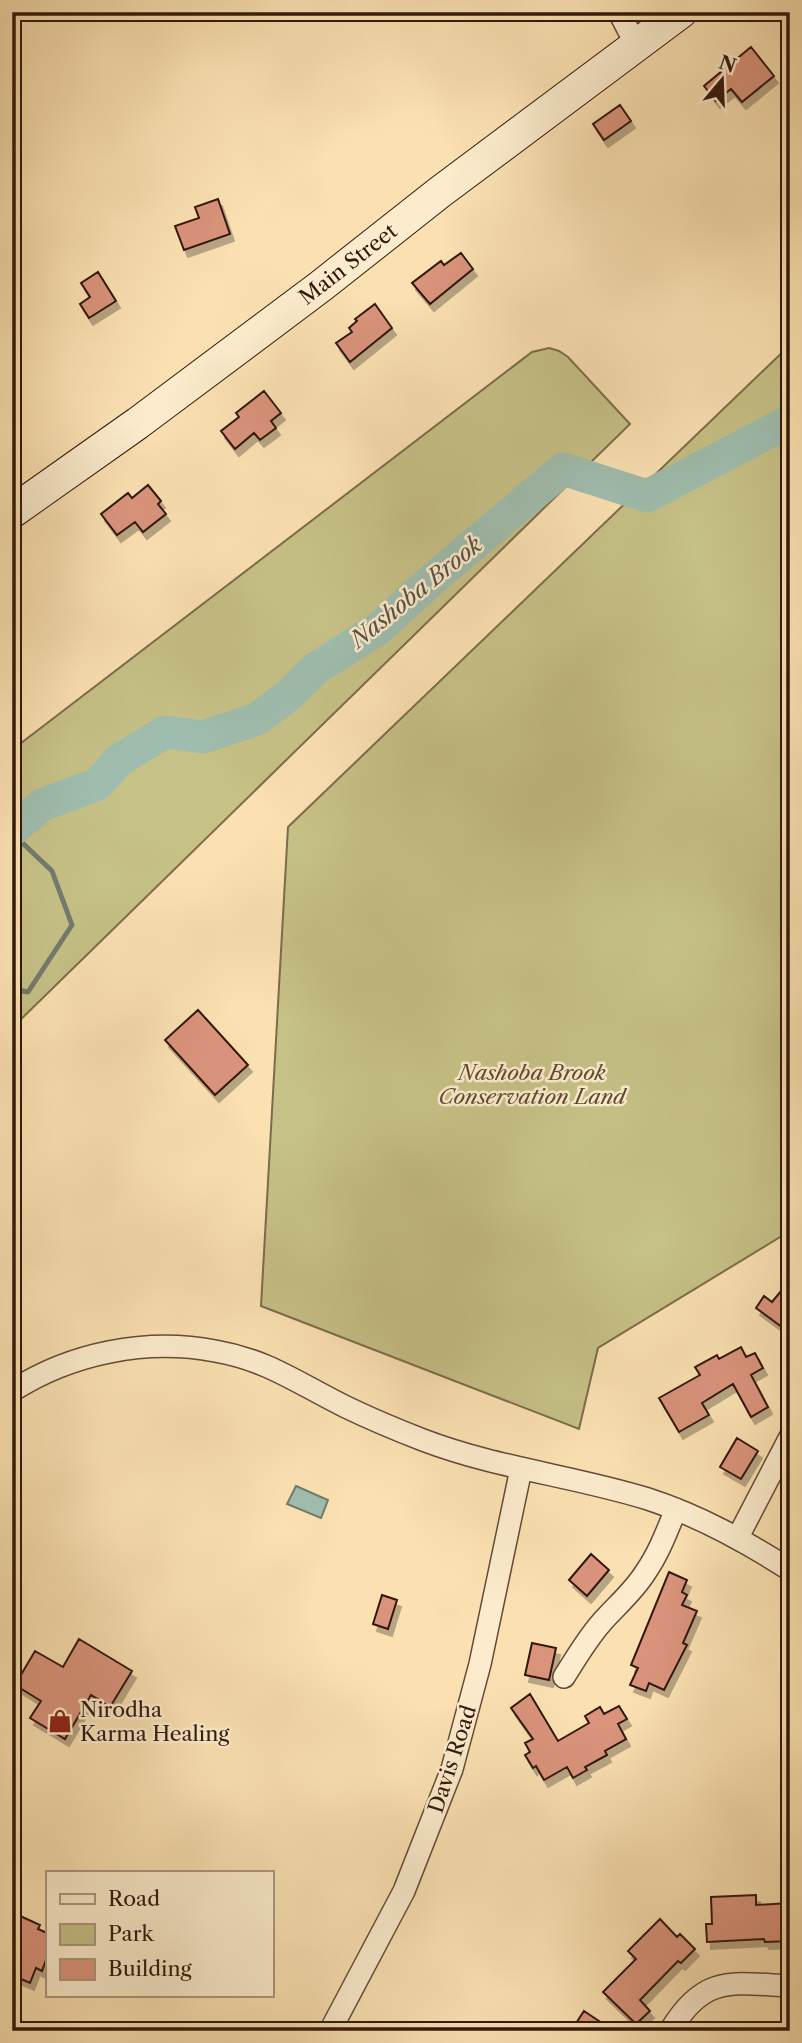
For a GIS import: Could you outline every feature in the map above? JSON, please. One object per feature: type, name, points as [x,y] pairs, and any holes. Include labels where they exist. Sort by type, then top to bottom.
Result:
[{"type":"main road","name":"Main Street","points":[[12,512],[138,423],[681,12]]},
{"type":"street","points":[[619,12],[636,45]]},
{"type":"street","points":[[12,1391],[53,1369],[116,1350],[171,1347],[215,1351],[247,1358],[278,1369],[345,1406],[425,1441],[521,1469],[618,1491],[676,1509],[738,1537],[790,1570]]},
{"type":"street","points":[[738,1537],[790,1437]]},
{"type":"street","name":"Davis Road","points":[[330,2031],[404,1891],[452,1769],[477,1676],[521,1469]]},
{"type":"street","points":[[564,1676],[601,1622],[627,1597],[645,1573],[661,1547],[676,1509]]},
{"type":"street","points":[[670,2031],[692,2000],[711,1989],[734,1983],[790,1986]]},
{"type":"green space","name":"Nashoba Brook Conservation Land","points":[[790,345],[790,1231],[598,1348],[579,1429],[261,1306],[288,827]]},
{"type":"green space","points":[[549,348],[568,357],[630,424],[12,1028],[12,750],[532,352]]},
{"type":"shaded area","points":[[296,1486],[328,1500],[321,1518],[287,1504]]},
{"type":"building","points":[[751,47],[774,76],[742,102],[731,89],[716,101],[704,86]]},
{"type":"building","points":[[620,105],[631,121],[604,140],[593,124]]},
{"type":"building","points":[[218,199],[230,234],[184,250],[175,226],[199,218],[195,207]]},
{"type":"building","points":[[461,253],[473,269],[430,304],[412,283],[441,261],[444,265]]},
{"type":"building","points":[[98,272],[116,301],[89,318],[80,304],[90,297],[81,283]]},
{"type":"building","points":[[375,304],[392,328],[350,362],[336,343],[352,332],[349,328],[357,321],[355,319]]},
{"type":"building","points":[[264,391],[281,413],[271,421],[276,428],[260,440],[254,433],[235,449],[221,431],[239,417],[236,413]]},
{"type":"building","points":[[148,485],[161,501],[158,504],[166,514],[143,532],[135,522],[117,535],[101,514],[128,493],[132,498]]},
{"type":"building","points":[[198,1010],[248,1065],[215,1095],[165,1040]]},
{"type":"building","points":[[790,1280],[790,1333],[756,1308],[764,1296],[772,1302]]},
{"type":"building","points":[[741,1347],[746,1357],[755,1353],[763,1368],[751,1375],[768,1407],[751,1417],[733,1384],[702,1403],[709,1415],[679,1432],[659,1398],[700,1375],[695,1367],[717,1355],[719,1359]]},
{"type":"building","points":[[737,1438],[758,1451],[741,1479],[720,1467]]},
{"type":"building","points":[[591,1554],[609,1570],[587,1596],[569,1580]]},
{"type":"building","points":[[669,1572],[687,1580],[682,1592],[687,1595],[682,1605],[697,1611],[683,1643],[687,1645],[664,1690],[649,1683],[646,1691],[630,1685],[638,1668],[631,1665]]},
{"type":"building","points":[[382,1595],[397,1600],[388,1629],[373,1624]]},
{"type":"building","points":[[79,1639],[132,1671],[110,1707],[91,1695],[65,1739],[30,1718],[41,1701],[15,1685],[35,1651],[63,1667]]},
{"type":"building","points":[[532,1643],[556,1648],[549,1680],[525,1675]]},
{"type":"building","points":[[530,1694],[558,1741],[589,1723],[585,1716],[600,1707],[604,1714],[619,1706],[627,1719],[618,1724],[626,1739],[605,1751],[607,1755],[585,1767],[587,1770],[573,1778],[567,1767],[544,1780],[536,1766],[533,1768],[525,1755],[530,1752],[525,1743],[533,1739],[511,1708]]},
{"type":"building","points":[[756,1895],[756,1905],[790,1903],[790,1941],[765,1942],[764,1939],[707,1942],[706,1924],[712,1924],[711,1897]]},
{"type":"building","points":[[18,1915],[40,1925],[38,1929],[46,1933],[46,1960],[42,1971],[36,1968],[30,1983],[12,1975],[12,1918],[17,1920]]},
{"type":"building","points":[[660,1919],[677,1937],[680,1934],[695,1949],[681,1963],[678,1961],[640,2000],[650,2011],[636,2024],[603,1992],[636,1959],[628,1951]]},
{"type":"building","points":[[584,2011],[614,2031],[571,2031]]},
{"type":"waterway","name":"Nashoba Brook","points":[[12,830],[42,805],[98,784],[119,760],[165,732],[203,737],[257,719],[290,694],[315,669],[378,629],[563,469],[647,496],[790,421]]},
{"type":"waterway","points":[[12,833],[52,871],[72,925],[28,992],[12,989]]},
{"type":"place","name":"Nirodha Karma Healing","points":[[60,1721]]}]
